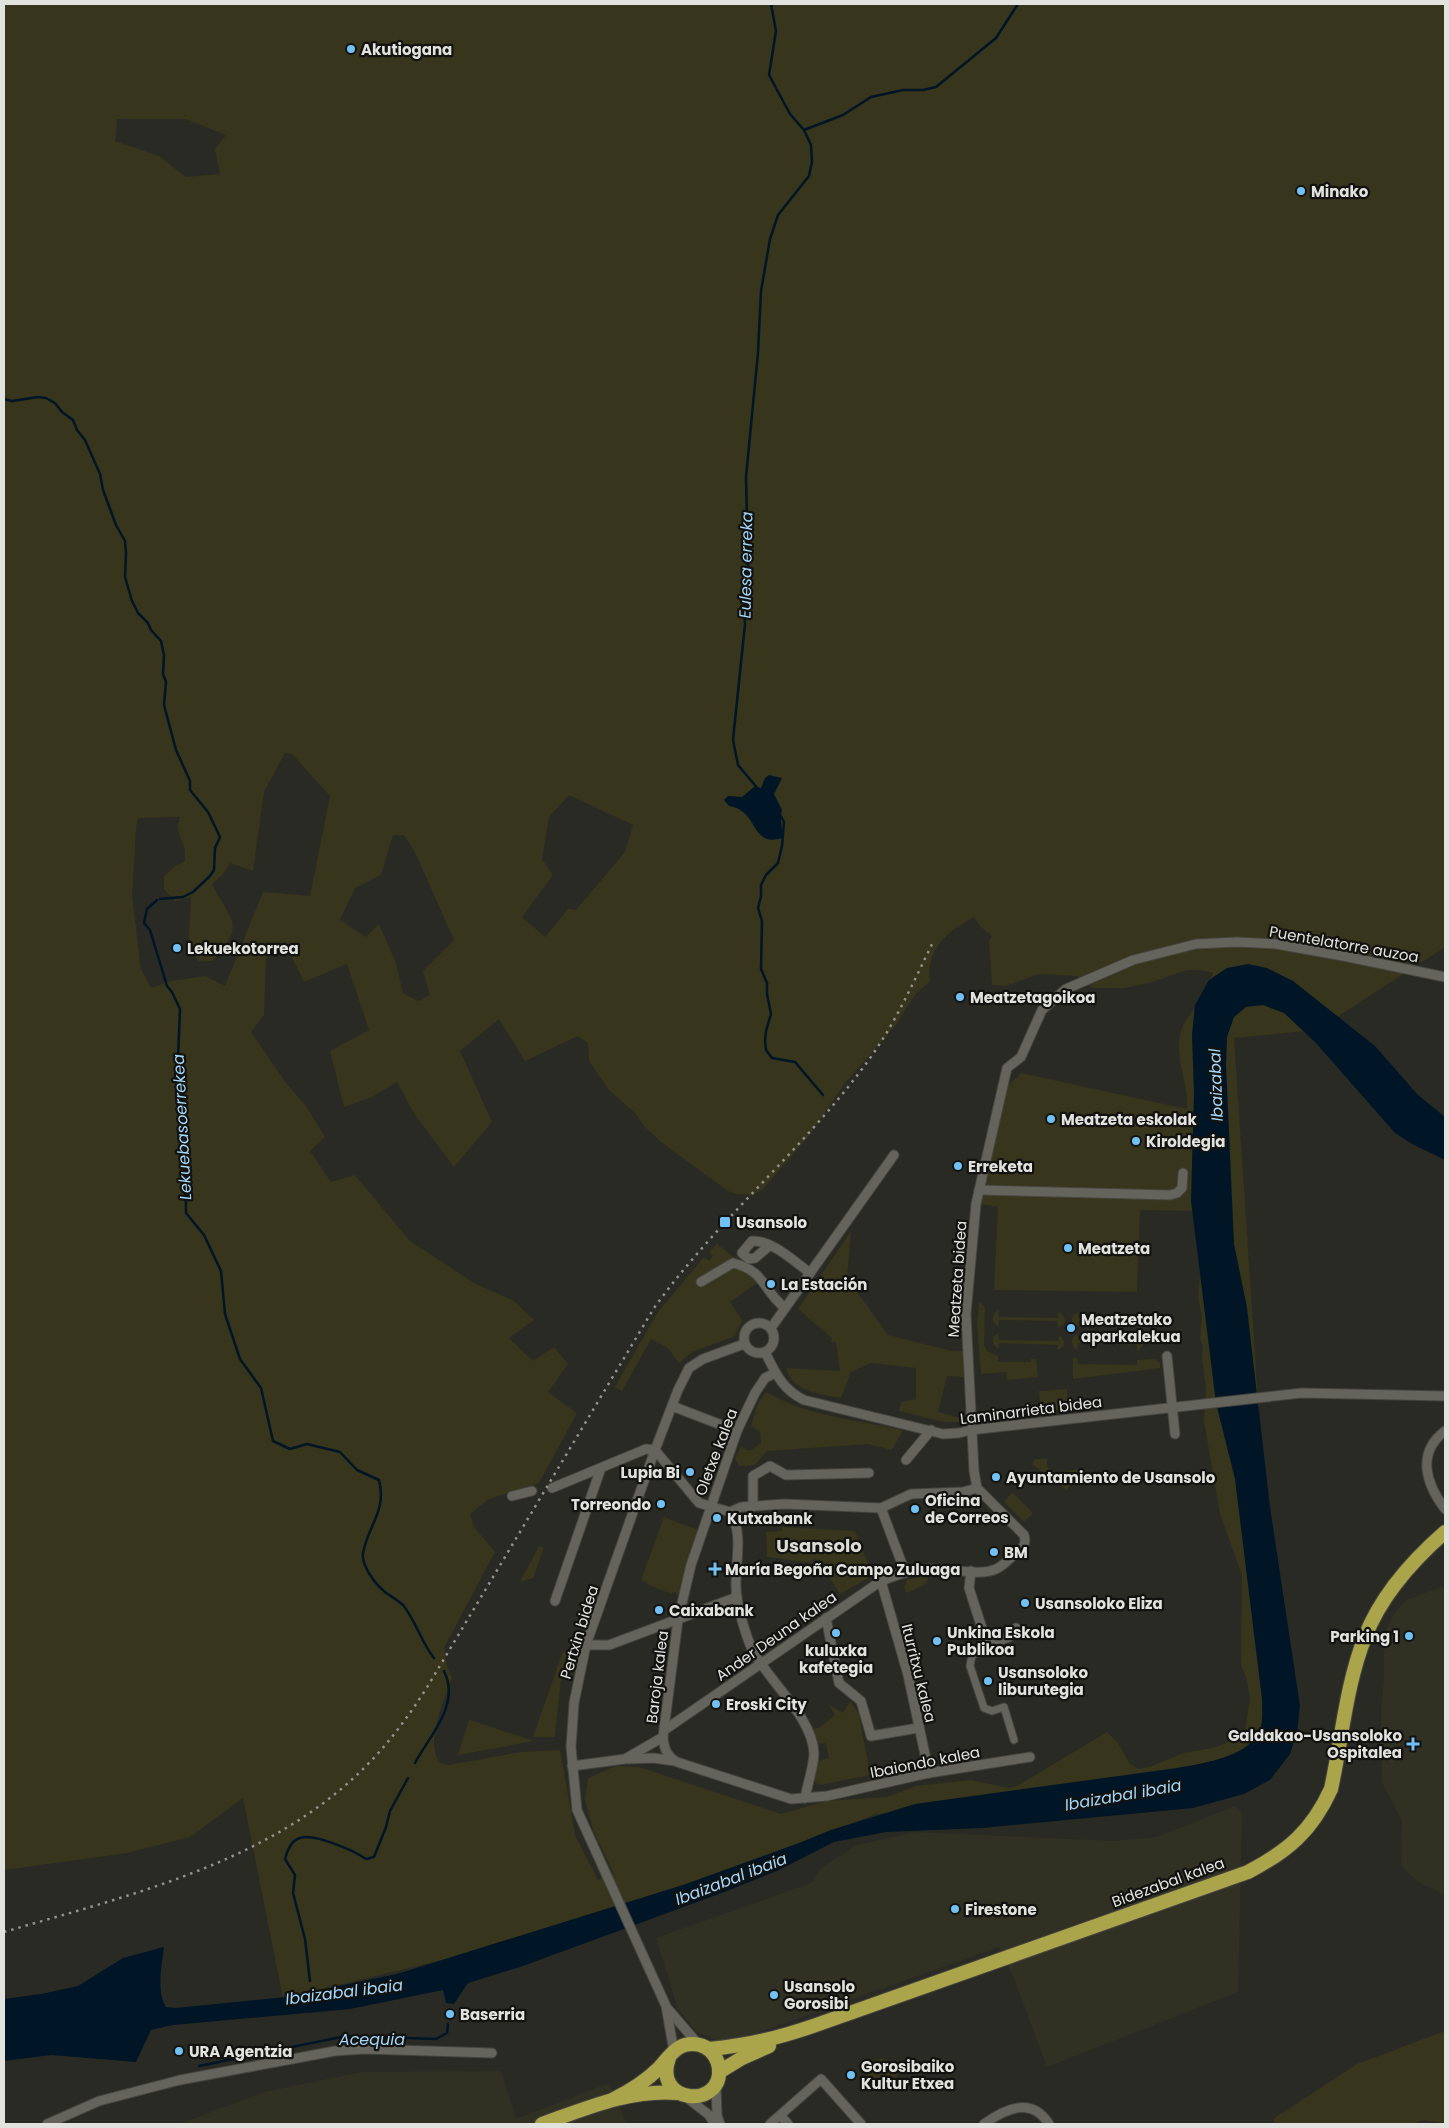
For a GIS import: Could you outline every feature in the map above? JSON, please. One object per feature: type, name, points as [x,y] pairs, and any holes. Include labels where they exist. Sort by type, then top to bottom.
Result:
[{"type":"highway","name":"Bidezabal kalea","points":[[703,2047],[740,2046],[771,2040],[816,2025],[1248,1872],[1294,1843],[1315,1820],[1331,1789],[1353,1680],[1364,1638],[1375,1615],[1403,1574],[1445,1532]]},
{"type":"highway","points":[[542,2124],[614,2099],[646,2092],[703,2095],[709,2092],[718,2078],[742,2058],[816,2025]]},
{"type":"highway","points":[[614,2099],[644,2081],[671,2055],[689,2044],[703,2047],[719,2064],[718,2078]]},
{"type":"highway","points":[[671,2055],[666,2072],[668,2080],[672,2087],[682,2095]]},
{"type":"street","name":"Puentelatorre auzoa","points":[[1066,989],[1133,960],[1196,944],[1237,942],[1276,944],[1445,977]]},
{"type":"street","name":"Meatzeta bidea","points":[[971,1430],[966,1314],[976,1204],[979,1190],[1007,1068],[1021,1057],[1042,1010],[1066,989]]},
{"type":"street","points":[[771,1328],[762,1323],[749,1326],[744,1334],[744,1344],[755,1353],[765,1352],[772,1346],[774,1342],[771,1328],[894,1155]]},
{"type":"street","points":[[979,1190],[1170,1195],[1178,1193],[1182,1188],[1183,1173]]},
{"type":"street","points":[[769,1246],[810,1273]]},
{"type":"street","points":[[701,1282],[733,1263],[743,1265],[758,1274],[775,1300],[785,1308]]},
{"type":"street","name":"Pertxin bidea","points":[[666,2006],[577,1810],[571,1747],[574,1703],[586,1645],[650,1449],[689,1368],[702,1359],[744,1344]]},
{"type":"street","name":"Laminarrieta bidea","points":[[765,1352],[775,1373],[791,1394],[804,1400],[943,1434],[959,1434],[971,1430],[1268,1396],[1327,1392],[1445,1396]]},
{"type":"street","points":[[1167,1356],[1175,1434]]},
{"type":"street","name":"Oletxe kalea","points":[[730,1512],[709,1507],[737,1431],[755,1393],[765,1378],[775,1373]]},
{"type":"street","points":[[672,1406],[737,1431]]},
{"type":"street","points":[[906,1460],[931,1430]]},
{"type":"street","points":[[636,1753],[651,1753],[792,1799],[805,1798],[814,1754],[808,1734],[790,1701],[760,1662],[752,1648],[736,1596],[738,1559],[736,1520],[730,1512],[741,1507],[784,1504],[881,1508],[911,1494],[963,1492],[977,1488],[971,1430]]},
{"type":"street","points":[[1444,1507],[1430,1484],[1427,1461],[1437,1437],[1445,1431]]},
{"type":"street","points":[[552,1488],[650,1449],[699,1503],[709,1507]]},
{"type":"street","points":[[753,1506],[753,1476],[770,1466],[786,1475],[869,1473]]},
{"type":"street","name":"Pertxin bidea","points":[[554,1601],[601,1468]]},
{"type":"street","name":"Ander Deuna kalea","points":[[625,1759],[664,1733],[760,1662],[881,1581],[905,1572],[943,1568],[983,1572],[996,1569],[1023,1548],[1026,1541],[1024,1535],[977,1488]]},
{"type":"street","points":[[512,1496],[532,1491]]},
{"type":"street","name":"Baroja kalea","points":[[664,1733],[678,1620],[691,1565],[709,1507]]},
{"type":"street","points":[[881,1508],[905,1572]]},
{"type":"street","points":[[970,1571],[969,1588],[988,1647]]},
{"type":"street","name":"Iturritxu kalea","points":[[881,1581],[908,1674],[918,1728],[929,1772]]},
{"type":"street","points":[[586,1645],[609,1645],[678,1620],[736,1596]]},
{"type":"street","points":[[826,1618],[839,1683],[861,1701],[871,1736],[918,1728]]},
{"type":"street","points":[[1014,1740],[1004,1707],[992,1711],[984,1708],[970,1666],[972,1655],[1010,1637],[1016,1628]]},
{"type":"street","points":[[664,1733],[664,1749],[674,1760]]},
{"type":"street","name":"Ibaiondo kalea","points":[[805,1798],[827,1796],[929,1772],[1030,1757]]},
{"type":"street","points":[[572,1766],[625,1759],[653,1758],[674,1760]]},
{"type":"street","points":[[666,2006],[703,2047]]},
{"type":"street","points":[[666,2006],[671,2055]]},
{"type":"street","points":[[47,2124],[99,2101],[180,2080],[335,2051],[365,2049],[492,2053]]},
{"type":"street","points":[[718,2078],[717,2115],[720,2124]]},
{"type":"street","points":[[770,2124],[821,2080],[861,2124]]},
{"type":"street","points":[[682,2095],[709,2115],[715,2124]]},
{"type":"street","points":[[984,2124],[1002,2111],[1013,2108],[1030,2108],[1039,2112],[1049,2124]]},
{"type":"street","points":[[781,2116],[788,2124]]},
{"type":"shaded area","points":[[4,4],[1445,4],[1445,947],[1317,1030],[1234,1038],[1268,1549],[1288,1748],[1132,1802],[876,1814],[594,1924],[283,1998],[243,1798],[190,1837],[127,1853],[4,1870]],"holes":[[[117,119],[185,119],[226,135],[215,149],[220,174],[186,177],[159,156],[115,141]],[[285,753],[292,754],[330,796],[310,896],[263,892],[225,986],[205,976],[171,981],[151,988],[141,969],[132,896],[138,818],[180,817],[177,827],[185,850],[185,861],[174,867],[164,876],[164,889],[175,901],[191,897],[189,934],[191,952],[199,961],[212,961],[223,949],[232,931],[230,915],[212,884],[222,875],[230,863],[253,871],[264,792]],[[569,795],[633,825],[625,852],[576,910],[568,909],[545,937],[522,917],[553,875],[542,859],[549,817]],[[393,835],[404,835],[414,850],[454,940],[423,971],[430,995],[418,1001],[403,993],[396,963],[379,924],[366,937],[340,920],[355,888],[381,875]],[[974,917],[980,926],[992,936],[989,941],[992,985],[1006,986],[1039,974],[1077,976],[1089,986],[1095,988],[1124,988],[1149,983],[1187,970],[1213,973],[1204,995],[1187,1019],[1180,1035],[1179,1054],[1186,1090],[1187,1109],[1021,1073],[1006,1088],[981,1204],[998,1207],[994,1290],[1137,1292],[1140,1210],[1193,1211],[1200,1274],[1198,1296],[1202,1316],[1200,1340],[1203,1345],[1202,1359],[1206,1388],[1204,1421],[1220,1514],[1242,1575],[1241,1665],[1247,1680],[1250,1699],[1245,1731],[1237,1739],[1213,1748],[1184,1753],[1139,1769],[1130,1764],[1118,1743],[1107,1732],[1017,1786],[1009,1788],[971,1780],[916,1786],[887,1797],[826,1801],[781,1814],[639,1767],[616,1766],[588,1778],[585,1800],[593,1830],[614,1874],[598,1880],[575,1835],[560,1750],[521,1752],[449,1765],[441,1763],[436,1755],[434,1745],[437,1722],[452,1678],[447,1666],[444,1648],[495,1552],[474,1527],[470,1514],[489,1499],[539,1483],[577,1413],[548,1392],[568,1364],[554,1347],[533,1361],[509,1338],[534,1320],[514,1301],[474,1283],[410,1241],[355,1175],[331,1182],[310,1151],[325,1137],[306,1106],[286,1083],[251,1032],[264,1015],[266,958],[288,949],[304,982],[347,964],[369,1030],[330,1051],[344,1107],[372,1097],[397,1082],[415,1115],[454,1167],[492,1122],[460,1051],[499,1019],[525,1061],[578,1036],[588,1043],[589,1061],[609,1090],[635,1113],[644,1126],[661,1142],[728,1191],[737,1194],[753,1195],[763,1189],[808,1137],[846,1082],[895,1026],[915,995],[930,981],[930,970],[935,950],[956,928]]]},
{"type":"shaded area","points":[[851,1231],[847,1278],[888,1335],[951,1351],[963,1351],[964,1377],[947,1376],[938,1412],[959,1418],[959,1422],[943,1422],[899,1411],[901,1402],[916,1399],[916,1368],[871,1363],[851,1372],[841,1398],[808,1390],[794,1382],[789,1376],[786,1368],[840,1371],[836,1342],[831,1342],[832,1338],[798,1309]]},
{"type":"shaded area","points":[[717,1244],[751,1271],[757,1283],[730,1302],[742,1320],[735,1336],[692,1352],[679,1363],[668,1348],[651,1339],[622,1391],[615,1387],[658,1312],[704,1257],[709,1261],[713,1256],[709,1252]]},
{"type":"shaded area","points":[[979,1302],[985,1307],[984,1345],[987,1351],[998,1356],[998,1362],[1031,1362],[1031,1359],[1036,1359],[1038,1377],[1007,1380],[1006,1372],[981,1374],[977,1324]]},
{"type":"shaded area","points":[[998,1310],[999,1317],[1058,1318],[1059,1312],[1065,1320],[1063,1325],[1058,1327],[1058,1321],[999,1320],[998,1326],[994,1323],[993,1318]]},
{"type":"shaded area","points":[[1078,1312],[1078,1318],[1137,1319],[1138,1313],[1143,1321],[1138,1329],[1138,1323],[1079,1321],[1078,1327],[1072,1320]]},
{"type":"shaded area","points":[[998,1334],[999,1340],[1058,1341],[1059,1335],[1064,1343],[1063,1347],[1058,1350],[1058,1345],[999,1343],[998,1349],[993,1342],[994,1336]]},
{"type":"shaded area","points":[[1077,1334],[1078,1340],[1137,1341],[1138,1336],[1142,1339],[1143,1344],[1142,1348],[1137,1351],[1137,1345],[1078,1343],[1077,1350],[1072,1343],[1073,1337]]},
{"type":"shaded area","points":[[1073,1358],[1077,1358],[1078,1364],[1137,1365],[1137,1360],[1154,1359],[1160,1363],[1160,1368],[1073,1379]]},
{"type":"shaded area","points":[[1067,1389],[1067,1408],[1041,1413],[1039,1391]]},
{"type":"shaded area","points":[[766,1392],[798,1407],[815,1412],[903,1430],[892,1450],[868,1444],[767,1451],[755,1465],[740,1466],[735,1459],[741,1446],[746,1450],[752,1450],[761,1443],[760,1432],[751,1426],[758,1403]]},
{"type":"shaded area","points":[[1035,1459],[1047,1459],[1047,1467],[1056,1473],[1079,1469],[1067,1490],[1032,1464]]},
{"type":"shaded area","points":[[1012,1492],[1033,1513],[1024,1522],[1004,1502]]},
{"type":"shaded area","points":[[664,1517],[698,1530],[697,1534],[699,1534],[677,1596],[676,1592],[672,1592],[672,1594],[646,1584],[648,1583],[641,1580]]},
{"type":"shaded area","points":[[782,1527],[855,1531],[872,1573],[867,1576],[868,1578],[840,1594],[824,1569],[827,1568],[824,1562],[821,1563],[820,1560],[813,1559],[813,1563],[767,1557],[766,1532],[782,1531]]},
{"type":"shaded area","points":[[539,1546],[544,1548],[533,1578],[520,1582]]},
{"type":"shaded area","points":[[923,1575],[929,1576],[926,1584],[907,1593],[904,1588],[907,1580]]},
{"type":"shaded area","name":"Galdakao-Usansoloko Ospitalea","points":[[1442,1587],[1445,1588],[1445,1894],[1417,1881],[1403,1868],[1401,1862],[1402,1821],[1382,1782],[1381,1706],[1384,1680],[1384,1634],[1395,1612],[1408,1599]]},
{"type":"shaded area","points":[[563,1651],[567,1652],[561,1678],[555,1737],[533,1737]]},
{"type":"shaded area","points":[[850,1701],[859,1714],[870,1775],[820,1785],[813,1781],[818,1761],[829,1758],[826,1743],[818,1744],[811,1729],[819,1728],[835,1715],[829,1705],[843,1713]]},
{"type":"shaded area","points":[[470,1720],[534,1741],[458,1755]]},
{"type":"shaded area","points":[[1235,1806],[1242,1813],[1238,1992],[1047,2067],[1013,1976],[999,1947],[743,2038],[719,2041],[696,2032],[678,2009],[656,1938],[811,1883],[820,1868],[857,1845],[915,1832],[1115,1841],[1157,1837]]},
{"type":"shaded area","points":[[1445,2031],[1445,2123],[1422,2120],[1414,2124],[1275,2124],[1273,2119],[1357,2064]]},
{"type":"shaded area","points":[[882,2059],[888,2060],[896,2068],[896,2080],[888,2088],[882,2089],[876,2088],[868,2080],[867,2074],[868,2068],[876,2060]]},
{"type":"shaded area","points":[[501,2071],[516,2119],[609,2083],[627,2124],[180,2124],[264,2092],[362,2072]]},
{"type":"water","points":[[769,775],[782,778],[774,794],[782,810],[782,838],[772,840],[764,838],[745,814],[739,809],[729,806],[724,800],[728,796],[742,797],[754,787],[761,788],[765,778]]},
{"type":"water","points":[[1248,964],[1267,968],[1293,981],[1375,1046],[1417,1094],[1445,1117],[1445,1160],[1412,1144],[1395,1133],[1315,1042],[1284,1013],[1263,1005],[1246,1007],[1234,1017],[1227,1037],[1226,1065],[1234,1244],[1247,1308],[1270,1507],[1300,1706],[1297,1732],[1290,1754],[1270,1780],[1244,1794],[1193,1808],[982,1828],[886,1832],[834,1842],[779,1870],[727,1891],[523,1966],[468,1983],[454,2004],[446,2003],[443,1990],[350,2009],[173,2025],[151,2030],[136,2062],[51,2055],[4,2061],[4,1999],[78,1986],[123,1958],[164,1947],[160,1986],[166,2007],[175,2008],[286,1997],[397,1974],[683,1885],[831,1830],[915,1804],[1200,1764],[1226,1757],[1248,1745],[1256,1736],[1261,1726],[1262,1699],[1235,1479],[1216,1403],[1191,1201],[1194,1093],[1192,1034],[1195,1005],[1209,980],[1227,968]]},
{"type":"waterway","name":"Eulesa erreka","points":[[759,790],[738,765],[733,740],[745,624],[744,611],[748,566],[746,477],[758,353],[761,291],[770,239],[778,215],[809,176],[812,162],[811,145],[804,130],[790,114],[769,75],[776,31],[771,4]]},
{"type":"waterway","points":[[804,130],[843,115],[871,97],[903,90],[923,90],[936,87],[996,38],[1018,4]]},
{"type":"waterway","name":"Lekuebasoerrekea","points":[[4,399],[12,401],[38,397],[46,398],[55,403],[62,412],[73,420],[77,430],[85,440],[100,474],[103,490],[116,525],[125,541],[125,577],[132,601],[138,613],[161,641],[164,655],[163,674],[166,682],[164,705],[176,750],[190,781],[190,790],[208,812],[220,837],[215,848],[214,870],[210,876],[193,892],[183,897],[160,899]]},
{"type":"waterway","name":"Eulesa erreka","points":[[779,813],[784,822],[782,846],[778,863],[766,875],[761,885],[758,908],[762,921],[761,969],[767,983],[771,1014],[766,1031],[766,1050],[772,1058],[795,1062],[823,1095]]},
{"type":"waterway","name":"Lekuebasoerrekea","points":[[157,900],[147,909],[144,923],[150,930],[167,986],[180,1009],[178,1058],[180,1094],[185,1122],[186,1213],[204,1235],[221,1271],[225,1314],[240,1359],[261,1388],[273,1441],[290,1449],[307,1444],[340,1452],[357,1470],[379,1480],[381,1501],[365,1543],[364,1563],[377,1584],[403,1605],[434,1658]]},
{"type":"waterway","name":"Lekuebasoerrekea","points":[[415,1763],[435,1731],[446,1708],[449,1696],[444,1671]]},
{"type":"waterway","name":"Lekuebasoerrekea","points":[[310,1981],[305,1939],[293,1893],[295,1875],[285,1859],[289,1849],[297,1839],[306,1837],[324,1840],[366,1859],[374,1857],[390,1811],[408,1778]]},
{"type":"waterway","name":"Acequia","points":[[199,2066],[346,2036],[436,2039],[447,2033],[448,2024]]},
{"type":"railway","points":[[4,1932],[149,1889],[196,1872],[242,1851],[287,1828],[328,1799],[366,1766],[383,1748],[426,1689],[654,1308],[705,1244],[817,1124],[868,1061],[895,1017],[934,940]]},
{"type":"place","name":"Akutiogana","points":[[351,49]]},
{"type":"place","name":"Minako","points":[[1301,191]]},
{"type":"place","name":"Lekuekotorrea","points":[[177,948]]},
{"type":"place","name":"Meatzetagoikoa","points":[[960,997]]},
{"type":"place","name":"Meatzeta eskolak","points":[[1051,1119]]},
{"type":"place","name":"Kiroldegia","points":[[1136,1141]]},
{"type":"place","name":"Erreketa","points":[[958,1166]]},
{"type":"place","name":"Usansolo","points":[[725,1222]]},
{"type":"place","name":"Meatzeta","points":[[1068,1248]]},
{"type":"place","name":"La Estación","points":[[771,1284]]},
{"type":"place","name":"Meatzetako aparkalekua","points":[[1071,1328]]},
{"type":"place","name":"Lupia Bi","points":[[690,1472]]},
{"type":"place","name":"Ayuntamiento de Usansolo","points":[[996,1477]]},
{"type":"place","name":"Torreondo","points":[[661,1504]]},
{"type":"place","name":"Oficina de Correos","points":[[915,1509]]},
{"type":"place","name":"Kutxabank","points":[[717,1518]]},
{"type":"place","name":"BM","points":[[994,1552]]},
{"type":"place","name":"María Begoña Campo Zuluaga","points":[[715,1569]]},
{"type":"place","name":"Usansoloko Eliza","points":[[1025,1603]]},
{"type":"place","name":"Caixabank","points":[[659,1610]]},
{"type":"place","name":"kuluxka kafetegia","points":[[836,1633]]},
{"type":"place","name":"Parking 1","points":[[1409,1636]]},
{"type":"place","name":"Unkina Eskola Publikoa","points":[[937,1641]]},
{"type":"place","name":"Usansoloko liburutegia","points":[[988,1681]]},
{"type":"place","name":"Eroski City","points":[[716,1704]]},
{"type":"place","name":"Galdakao-Usansoloko Ospitalea","points":[[1413,1744]]},
{"type":"place","name":"Firestone","points":[[955,1909]]},
{"type":"place","name":"Usansolo Gorosibi","points":[[774,1995]]},
{"type":"place","name":"Baserria","points":[[450,2014]]},
{"type":"place","name":"URA Agentzia","points":[[179,2051]]},
{"type":"place","name":"Gorosibaiko Kultur Etxea","points":[[851,2075]]},
{"type":"district","name":"Usansolo","points":[[819,1545]]},
{"type":"water label","name":"Ibaizabal","points":[[1216,1085]]},
{"type":"water label","name":"Ibaizabal ibaia","points":[[1123,1795]]},
{"type":"water label","name":"Ibaizabal ibaia","points":[[731,1879]]},
{"type":"water label","name":"Ibaizabal ibaia","points":[[344,1992]]}]
